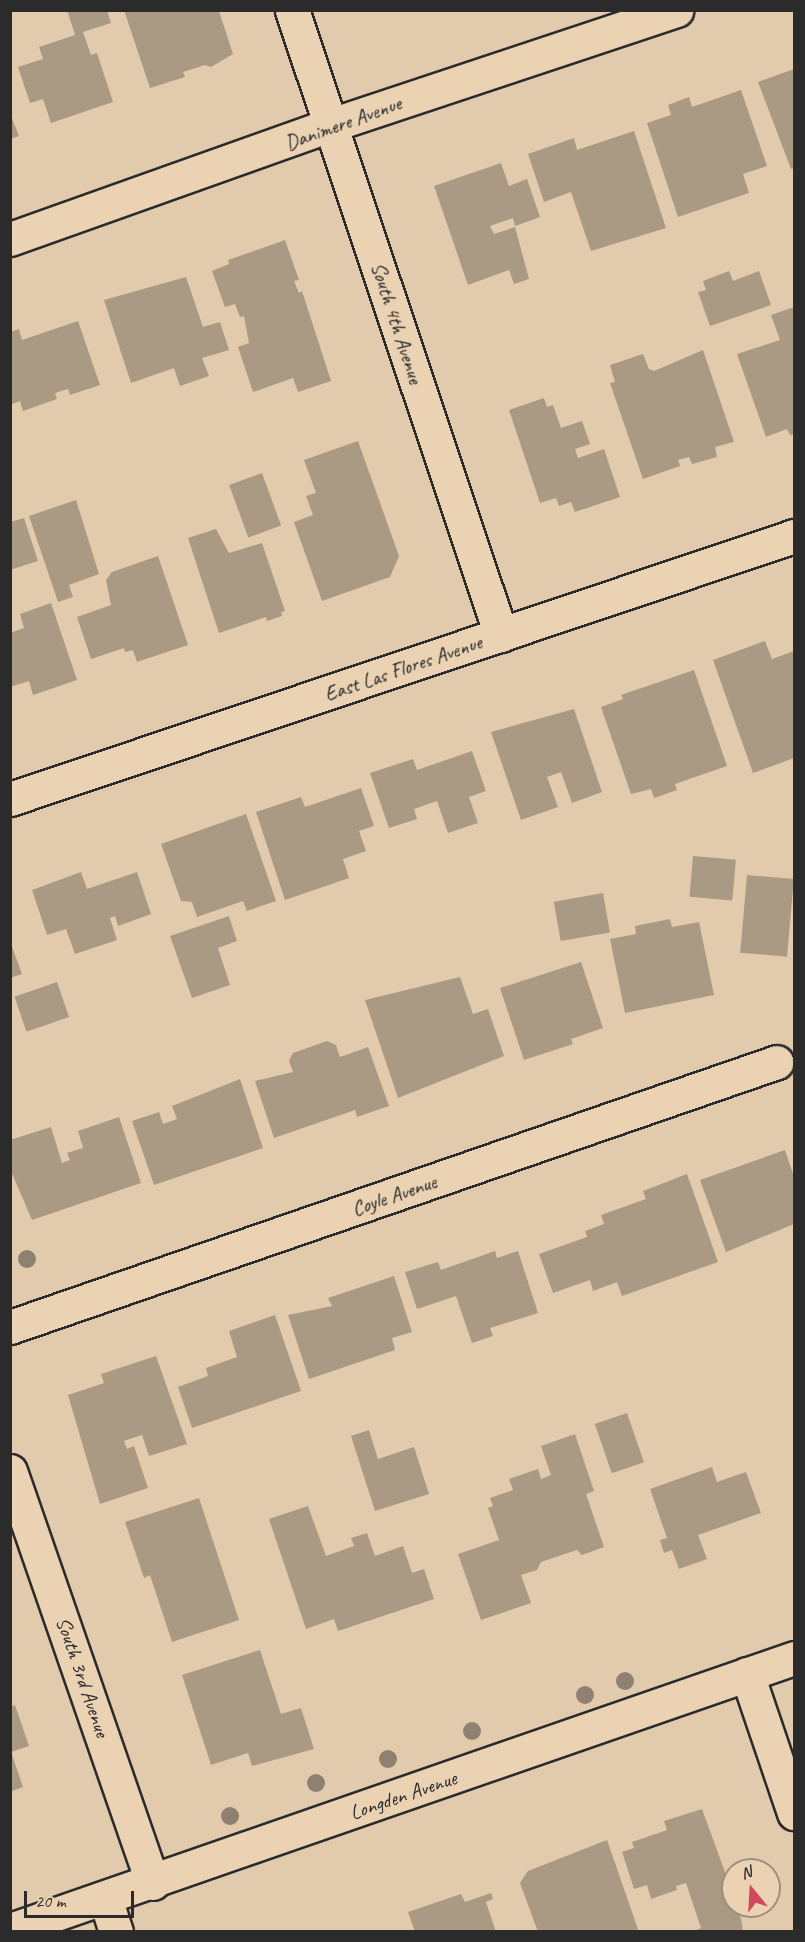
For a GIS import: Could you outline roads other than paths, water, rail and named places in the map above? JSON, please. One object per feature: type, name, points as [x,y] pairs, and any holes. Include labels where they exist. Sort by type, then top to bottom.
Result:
[{"type":"street","name":"South 4th Avenue","points":[[292,10],[501,635]]},
{"type":"street","name":"Danimere Avenue","points":[[10,239],[331,125],[676,10]]},
{"type":"street","name":"East Las Flores Avenue","points":[[10,799],[795,536]]},
{"type":"street","name":"Coyle Avenue","points":[[10,1327],[777,1062]]},
{"type":"street","name":"South 3rd Avenue","points":[[10,1471],[153,1882]]},
{"type":"street","name":"Longden Avenue","points":[[10,1930],[795,1658]]},
{"type":"street","points":[[747,1674],[795,1813]]},
{"type":"street","points":[[105,1898],[116,1932]]}]
